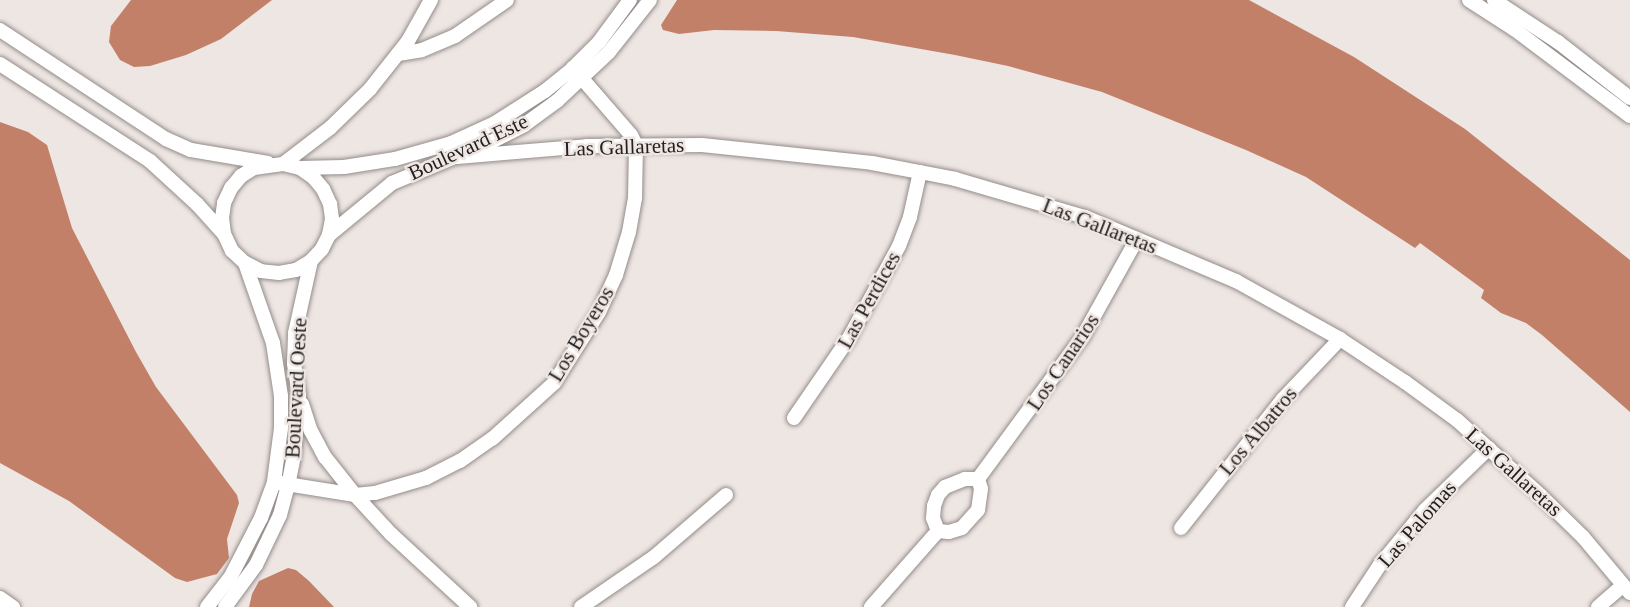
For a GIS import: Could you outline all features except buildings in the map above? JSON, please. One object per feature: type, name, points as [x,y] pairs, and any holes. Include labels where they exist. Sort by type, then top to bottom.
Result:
[{"type":"street","points":[[224,234],[223,210],[231,188],[241,176],[254,168],[277,164],[351,108],[398,54],[431,0]]},
{"type":"street","points":[[398,54],[422,50],[454,36],[507,0]]},
{"type":"street","name":"Boulevard Este","points":[[300,168],[370,164],[451,143],[521,108],[573,68],[599,42],[630,0]]},
{"type":"street","name":"Boulevard Este","points":[[329,235],[392,183],[457,158],[524,125],[583,79],[609,52],[650,0]]},
{"type":"street","points":[[1469,0],[1549,54],[1630,116]]},
{"type":"street","points":[[1494,0],[1558,42],[1630,98]]},
{"type":"street","points":[[0,30],[166,140],[191,150],[300,168],[318,183],[330,204],[332,219],[329,235],[322,249],[311,261],[296,270],[279,273],[261,271],[245,264],[232,251],[224,234],[197,204],[150,161],[0,64]]},
{"type":"street","points":[[1549,54],[1558,42]]},
{"type":"street","points":[[573,68],[631,135],[636,145]]},
{"type":"street","name":"Las Gallaretas","points":[[457,158],[567,148],[636,145],[724,147],[872,163],[920,172],[1042,204],[1137,238],[1236,281],[1340,339],[1457,420],[1490,448],[1583,537],[1627,589]]},
{"type":"street","name":"Los Boyeros","points":[[281,484],[355,495],[375,493],[426,478],[460,461],[492,439],[554,383],[599,312],[616,275],[629,232],[635,198],[636,145]]},
{"type":"street","name":"Las Perdices","points":[[794,418],[844,346],[899,246],[910,217],[920,172]]},
{"type":"street","name":"Los Canarios","points":[[978,479],[1083,336],[1137,238]]},
{"type":"street","name":"Boulevard Oeste","points":[[207,607],[230,578],[245,553],[281,484],[295,448],[299,395],[294,364],[294,333],[311,261]]},
{"type":"street","name":"Boulevard Oeste","points":[[225,607],[256,565],[280,515],[281,396],[278,366],[266,316],[245,264]]},
{"type":"street","name":"Los Albatros","points":[[1181,528],[1276,407],[1340,339]]},
{"type":"street","points":[[299,395],[311,431],[326,457],[355,495],[391,534],[470,607]]},
{"type":"street","name":"Las Palomas","points":[[1352,607],[1379,566],[1425,510],[1490,448]]},
{"type":"street","points":[[978,479],[981,501],[972,520],[962,528],[949,532],[938,531],[933,518],[938,495],[954,482],[978,479]]},
{"type":"street","points":[[581,607],[654,557],[726,495]]},
{"type":"street","points":[[871,607],[938,531]]},
{"type":"street","points":[[1598,607],[1627,589]]},
{"type":"street","points":[[0,598],[13,607]]},
{"type":"shaded area","points":[[131,0],[272,0],[221,39],[186,55],[150,66],[134,67],[120,60],[109,42],[111,26]]},
{"type":"shaded area","points":[[677,0],[1249,0],[1354,57],[1465,129],[1630,260],[1630,412],[1542,335],[1526,323],[1501,313],[1481,298],[1484,290],[1420,243],[1415,248],[1306,177],[1246,150],[1102,92],[1008,66],[955,55],[853,37],[776,31],[714,30],[679,34],[663,30],[661,25]]},
{"type":"shaded area","points":[[0,122],[28,132],[47,145],[72,228],[136,352],[156,387],[237,495],[239,503],[227,539],[229,558],[217,574],[187,582],[175,578],[69,501],[0,463]]},
{"type":"shaded area","points":[[288,568],[296,570],[309,581],[334,607],[249,607],[252,594],[259,581]]}]
